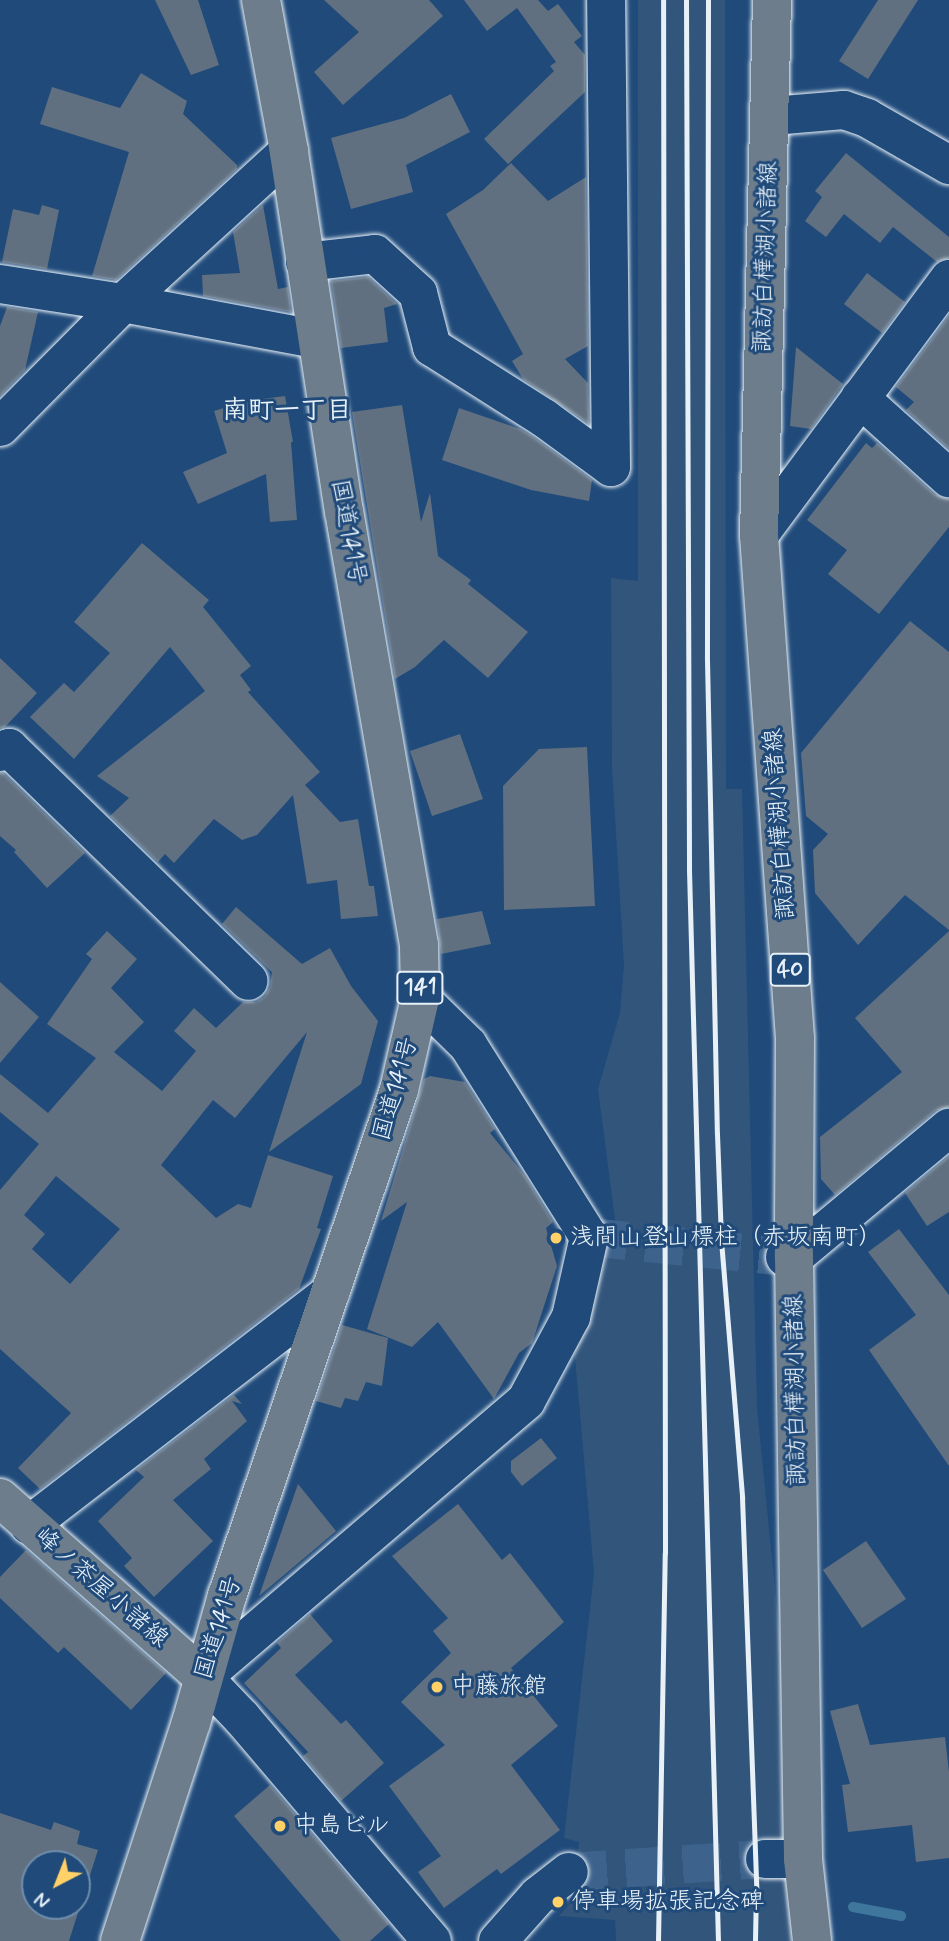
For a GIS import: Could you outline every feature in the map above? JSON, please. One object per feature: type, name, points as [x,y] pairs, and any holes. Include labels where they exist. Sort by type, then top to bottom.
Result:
[{"type":"main road","name":"国道141号","points":[[120,1941],[203,1677],[399,1090],[420,998],[419,945],[316,339],[289,151],[261,0]]},
{"type":"main road","name":"諏訪白樺湖小諸線","points":[[772,0],[772,116],[762,311],[759,535],[795,1038],[789,1257],[803,1859],[812,1941]]},
{"type":"main road","name":"峰ノ茶屋小諸線","points":[[0,1498],[203,1677]]},
{"type":"street","points":[[305,262],[374,254],[418,293],[432,347],[544,418],[611,467],[606,0]]},
{"type":"street","points":[[772,116],[844,110],[867,118],[949,165]]},
{"type":"street","points":[[0,427],[123,303],[289,151]]},
{"type":"street","points":[[759,535],[949,279]]},
{"type":"street","points":[[0,285],[123,303],[316,339]]},
{"type":"street","points":[[860,398],[949,478]]},
{"type":"street","points":[[0,752],[9,748],[249,981]]},
{"type":"street","points":[[420,998],[468,1045],[589,1237],[571,1317],[526,1401],[203,1677],[242,1718],[432,1941]]},
{"type":"street","points":[[789,1257],[949,1128]]},
{"type":"street","points":[[29,1525],[330,1293]]},
{"type":"street","points":[[765,1858],[803,1859]]},
{"type":"street","points":[[498,1941],[538,1896],[569,1872]]},
{"type":"shaded area","points":[[638,0],[725,0],[726,789],[742,789],[757,1407],[792,1763],[797,1881],[791,1941],[616,1941],[615,1920],[559,1916],[573,1900],[579,1842],[564,1838],[594,1573],[574,1346],[615,1220],[598,1089],[620,1013],[624,965],[612,768],[611,578],[638,581]]},
{"type":"building","points":[[155,0],[198,0],[219,65],[191,75]]},
{"type":"building","points":[[324,0],[429,0],[443,16],[343,105],[314,72],[359,32]]},
{"type":"building","points":[[464,0],[538,0],[548,11],[558,4],[582,36],[574,42],[585,55],[585,92],[508,164],[484,139],[554,71],[550,66],[556,62],[517,8],[487,31]]},
{"type":"building","points":[[878,0],[918,0],[868,79],[839,61]]},
{"type":"building","points":[[141,73],[187,101],[183,114],[237,165],[237,169],[116,280],[92,276],[129,152],[40,124],[52,87],[120,108]]},
{"type":"building","points":[[451,94],[470,132],[406,165],[413,192],[351,209],[331,138],[404,118]]},
{"type":"building","points":[[846,153],[949,237],[949,258],[937,262],[893,227],[880,243],[844,214],[826,237],[805,221],[822,197],[815,191]]},
{"type":"building","points":[[511,163],[548,201],[586,177],[588,346],[565,359],[588,383],[589,424],[523,379],[512,361],[523,354],[446,214],[483,190]]},
{"type":"building","points":[[42,205],[59,210],[47,269],[2,262],[13,209],[39,215]]},
{"type":"building","points":[[263,205],[278,289],[288,287],[291,312],[203,296],[202,275],[240,273],[233,232]]},
{"type":"building","points":[[867,273],[905,302],[882,333],[844,304]]},
{"type":"building","points":[[368,277],[397,304],[384,308],[388,342],[341,348],[331,281]]},
{"type":"building","points":[[7,307],[38,312],[25,370],[0,396],[0,326]]},
{"type":"building","points":[[949,316],[949,449],[906,410],[914,402],[896,387]]},
{"type":"building","points":[[796,347],[843,384],[811,429],[790,426]]},
{"type":"building","points":[[285,396],[293,442],[297,520],[270,522],[266,474],[198,504],[183,472],[227,453],[214,411],[247,401]]},
{"type":"building","points":[[402,405],[421,522],[430,493],[438,556],[471,580],[468,584],[528,632],[488,678],[444,640],[415,667],[395,679],[352,412]]},
{"type":"building","points":[[459,408],[520,429],[532,436],[592,480],[589,501],[531,490],[442,460]]},
{"type":"building","points":[[866,443],[872,448],[877,443],[934,494],[949,499],[949,527],[879,614],[828,574],[847,550],[807,520]]},
{"type":"building","points":[[142,543],[209,600],[203,607],[251,666],[240,675],[251,690],[248,692],[320,772],[305,785],[340,822],[358,819],[369,886],[374,886],[378,916],[341,919],[337,880],[307,884],[293,795],[257,835],[242,840],[214,819],[174,863],[165,854],[158,862],[110,816],[129,798],[97,776],[205,691],[170,647],[74,759],[30,717],[64,683],[74,692],[110,653],[74,622]]},
{"type":"building","points":[[910,621],[949,652],[949,930],[905,895],[858,945],[815,893],[813,850],[828,834],[806,816],[801,753]]},
{"type":"building","points":[[0,658],[37,693],[5,727],[0,728]]},
{"type":"building","points":[[460,734],[483,799],[432,816],[410,751]]},
{"type":"building","points":[[587,747],[595,906],[504,910],[503,786],[539,749]]},
{"type":"building","points":[[0,773],[85,853],[47,888],[14,852],[16,850],[0,836]]},
{"type":"building","points":[[236,907],[302,964],[330,948],[351,986],[378,1021],[361,1084],[269,1152],[307,1032],[235,1118],[213,1100],[161,1165],[216,1218],[238,1204],[251,1208],[268,1155],[333,1176],[317,1228],[321,1229],[299,1289],[40,1489],[18,1468],[71,1413],[0,1349],[0,1190],[39,1144],[0,1112],[0,1074],[48,1113],[96,1058],[47,1024],[92,959],[86,954],[107,931],[137,959],[111,988],[144,1022],[114,1052],[162,1091],[196,1051],[174,1031],[194,1008],[216,1028],[243,1002],[256,1002],[264,997],[270,987],[272,972],[222,924]],"holes":[[[56,1176],[120,1229],[70,1284],[32,1249],[45,1234],[24,1215]]]},
{"type":"building","points":[[482,911],[491,944],[441,954],[437,919]]},
{"type":"building","points":[[949,931],[949,1107],[935,1111],[835,1195],[821,1179],[820,1137],[902,1072],[855,1018]]},
{"type":"building","points":[[0,982],[39,1017],[0,1063]]},
{"type":"building","points":[[430,1076],[465,1082],[495,1129],[490,1133],[525,1176],[553,1222],[546,1228],[557,1266],[532,1343],[519,1353],[494,1399],[438,1322],[412,1347],[367,1329],[407,1202],[381,1221],[424,1079]]},
{"type":"building","points":[[949,1156],[949,1212],[927,1226],[905,1193]]},
{"type":"building","points":[[899,1229],[949,1295],[949,1466],[869,1350],[916,1315],[868,1252]]},
{"type":"building","points":[[342,1325],[388,1338],[382,1386],[366,1382],[358,1401],[345,1398],[341,1408],[316,1401]]},
{"type":"building","points":[[234,1395],[242,1404],[232,1401],[247,1421],[204,1459],[211,1469],[173,1500],[213,1541],[154,1597],[124,1566],[132,1558],[98,1521],[144,1477],[136,1470]]},
{"type":"building","points":[[541,1438],[557,1458],[522,1486],[511,1472],[511,1461]]},
{"type":"building","points":[[298,1484],[336,1531],[259,1596]]},
{"type":"building","points":[[458,1504],[502,1560],[510,1553],[564,1622],[511,1668],[558,1726],[511,1765],[560,1830],[501,1874],[497,1869],[444,1908],[418,1872],[441,1856],[389,1786],[445,1745],[401,1702],[451,1653],[433,1631],[448,1618],[392,1556]]},
{"type":"building","points":[[866,1541],[906,1599],[862,1628],[823,1570]]},
{"type":"building","points":[[26,1550],[166,1673],[131,1710],[64,1647],[58,1653],[0,1598],[0,1577]]},
{"type":"building","points":[[310,1614],[333,1641],[295,1675],[341,1724],[346,1720],[384,1763],[341,1801],[303,1756],[308,1752],[244,1683],[281,1648],[277,1643]]},
{"type":"building","points":[[858,1704],[870,1745],[945,1737],[949,1772],[949,1858],[916,1862],[912,1825],[848,1832],[842,1785],[850,1784],[830,1711]]},
{"type":"building","points":[[270,1785],[389,1924],[370,1941],[341,1941],[234,1816]]},
{"type":"building","points":[[0,1813],[51,1830],[54,1822],[80,1831],[77,1844],[98,1850],[91,1872],[91,1850],[21,1850],[21,1920],[76,1920],[69,1941],[0,1941]]},
{"type":"waterway","points":[[853,1907],[901,1916]]},
{"type":"tunnel","points":[[589,1237],[785,1257]]},
{"type":"tunnel","points":[[569,1872],[765,1859]]},
{"type":"railway","points":[[658,1941],[665,1553],[663,0]]},
{"type":"railway","points":[[686,0],[689,870],[718,1941]]},
{"type":"railway","points":[[708,0],[707,660],[717,1134],[721,1240],[742,1497],[756,1888],[755,1941]]},
{"type":"place","name":"浅間山登山標柱（赤坂南町）","points":[[556,1238]]},
{"type":"place","name":"中藤旅館","points":[[437,1687]]},
{"type":"place","name":"中島ビル","points":[[280,1826]]},
{"type":"place","name":"停車場拡張記念碑","points":[[558,1902]]},
{"type":"district","name":"南町一丁目","points":[[287,412]]}]
